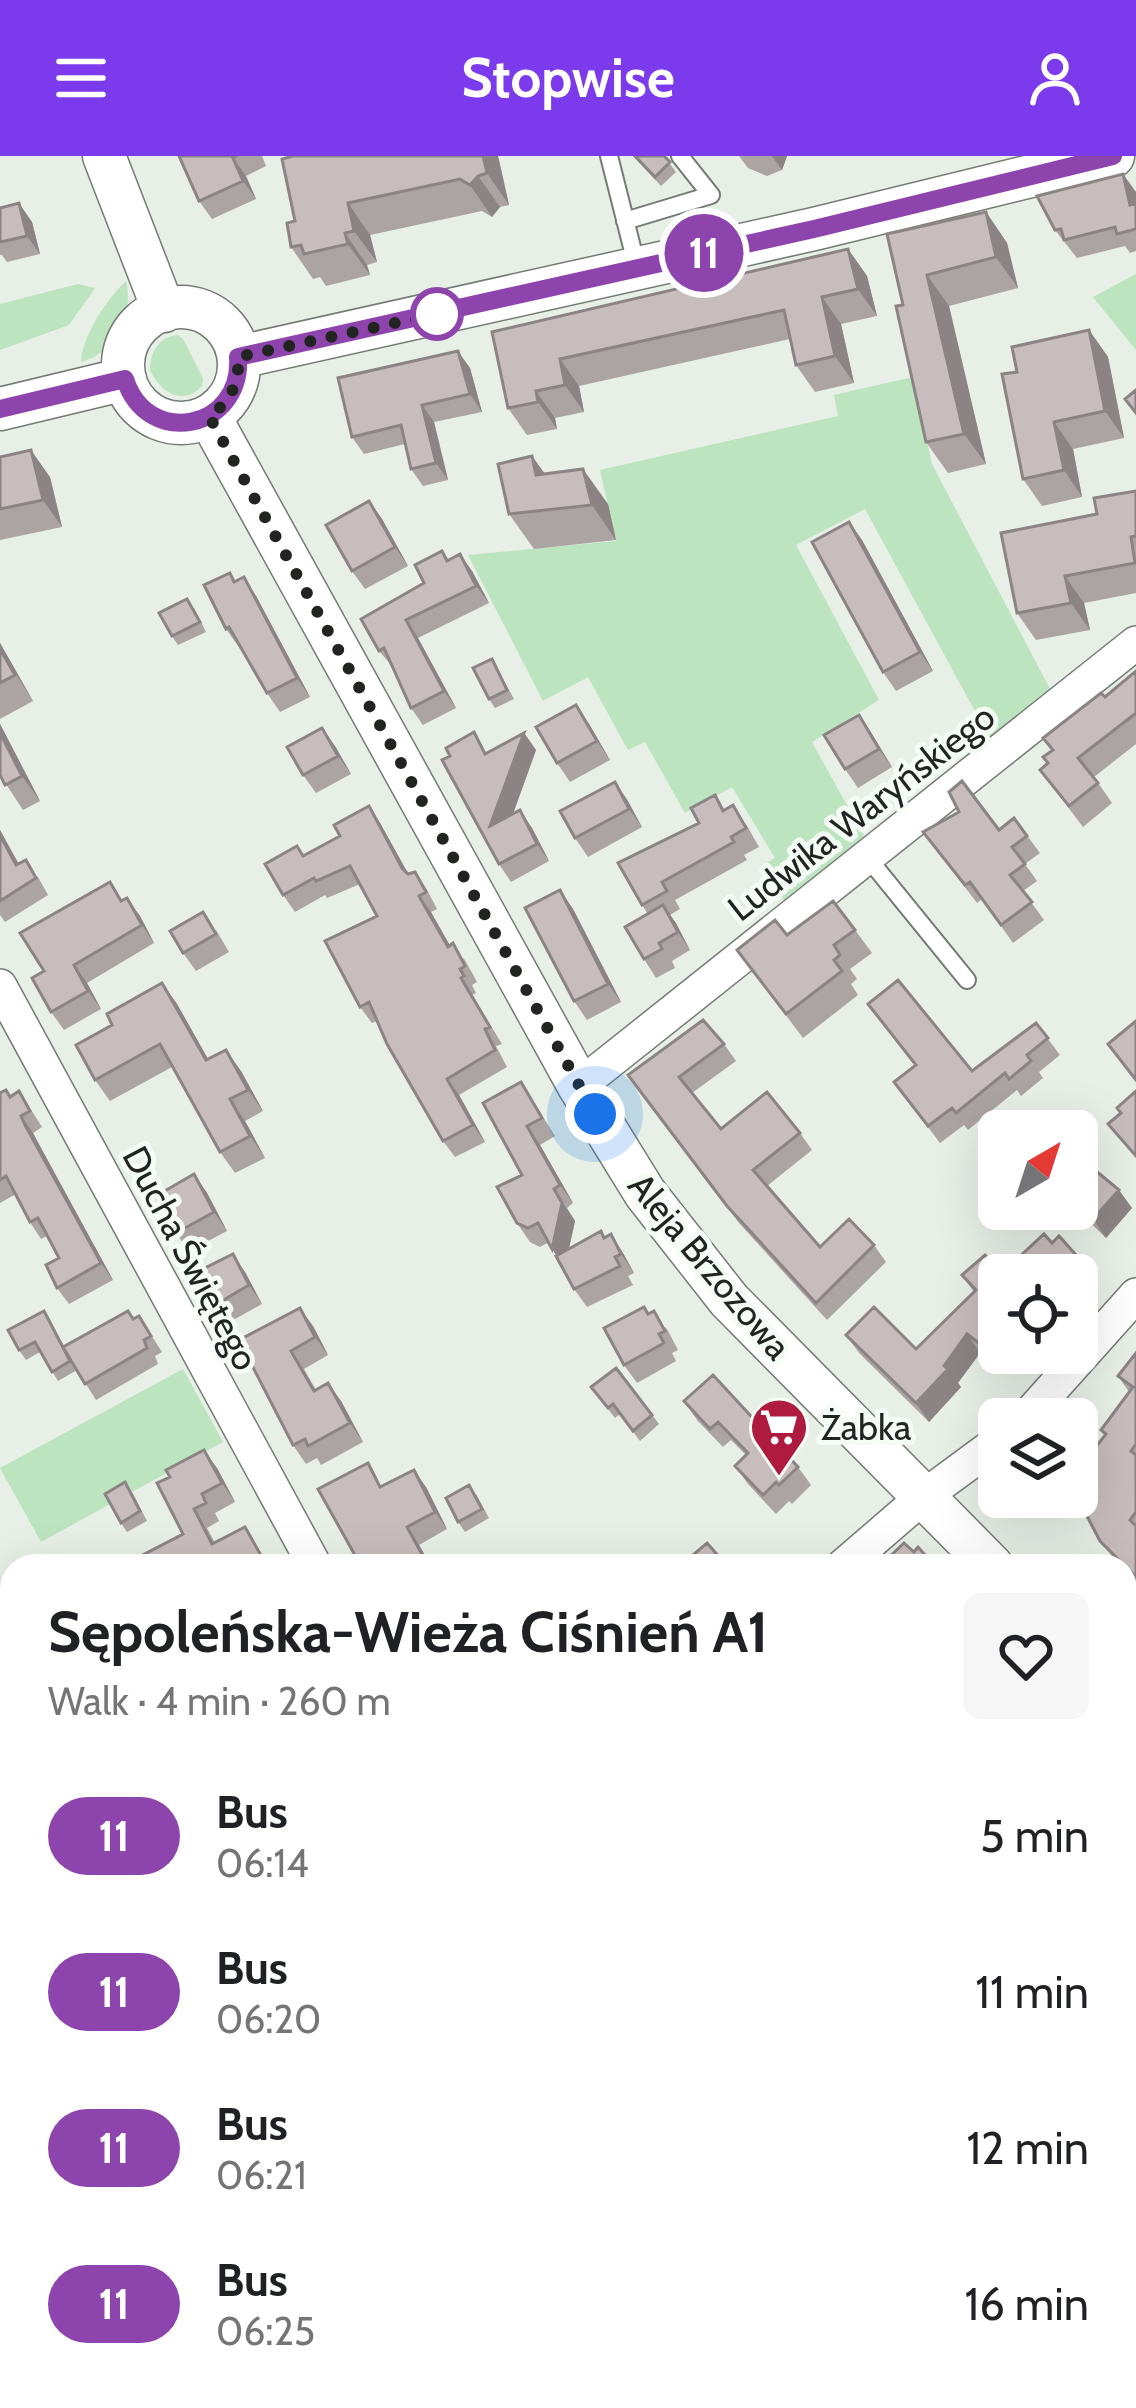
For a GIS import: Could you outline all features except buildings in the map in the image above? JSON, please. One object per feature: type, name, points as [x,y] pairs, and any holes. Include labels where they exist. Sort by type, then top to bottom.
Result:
[{"type":"street","points":[[104,156],[164,310]]},
{"type":"street","points":[[238,357],[1114,156]]},
{"type":"street","points":[[164,310],[206,313],[231,336],[238,357],[238,378],[231,395],[209,416],[176,423],[154,416],[135,400],[125,379],[124,356],[132,335],[164,310]]},
{"type":"street","points":[[0,409],[125,379]]},
{"type":"street","name":"Aleja Brzozowa","points":[[209,416],[622,1158],[685,1248],[729,1300],[980,1554]]},
{"type":"street","name":"Ludwika Waryńskiego","points":[[579,1087],[1136,643]]},
{"type":"street","name":"Ducha Świętego","points":[[0,986],[308,1554]]},
{"type":"street","points":[[1044,1398],[1136,1295]]},
{"type":"street","points":[[857,1554],[978,1456]]},
{"type":"lane","points":[[609,156],[638,268]]},
{"type":"lane","points":[[626,221],[711,194],[680,156]]},
{"type":"lane","points":[[867,856],[967,980]]},
{"type":"green space","points":[[1136,274],[1136,350],[1093,297]]},
{"type":"green space","points":[[126,281],[127,307],[120,331],[104,350],[81,362],[97,318]]},
{"type":"green space","points":[[78,284],[95,288],[69,325],[0,350],[0,304]]},
{"type":"green space","points":[[178,335],[203,378],[195,392],[180,396],[160,385],[150,370],[157,346]]},
{"type":"green space","points":[[913,377],[932,464],[1050,689],[989,737],[865,509],[796,545],[879,700],[812,742],[864,836],[784,900],[762,866],[775,858],[732,787],[685,813],[645,742],[628,750],[588,677],[543,701],[468,555],[616,541],[600,470],[838,416],[834,395]]},
{"type":"green space","points":[[183,1369],[223,1442],[41,1542],[0,1468]]},
{"type":"bus line","name":"11","points":[[0,409],[125,379],[144,410],[165,421],[192,422],[218,410],[231,395],[238,378],[238,357],[814,229],[1113,156]]},
{"type":"place","name":"Żabka","points":[[779,1478]]},
{"type":"route","points":[[437,314],[238,357],[238,378],[231,395],[209,416],[595,1114]]}]
